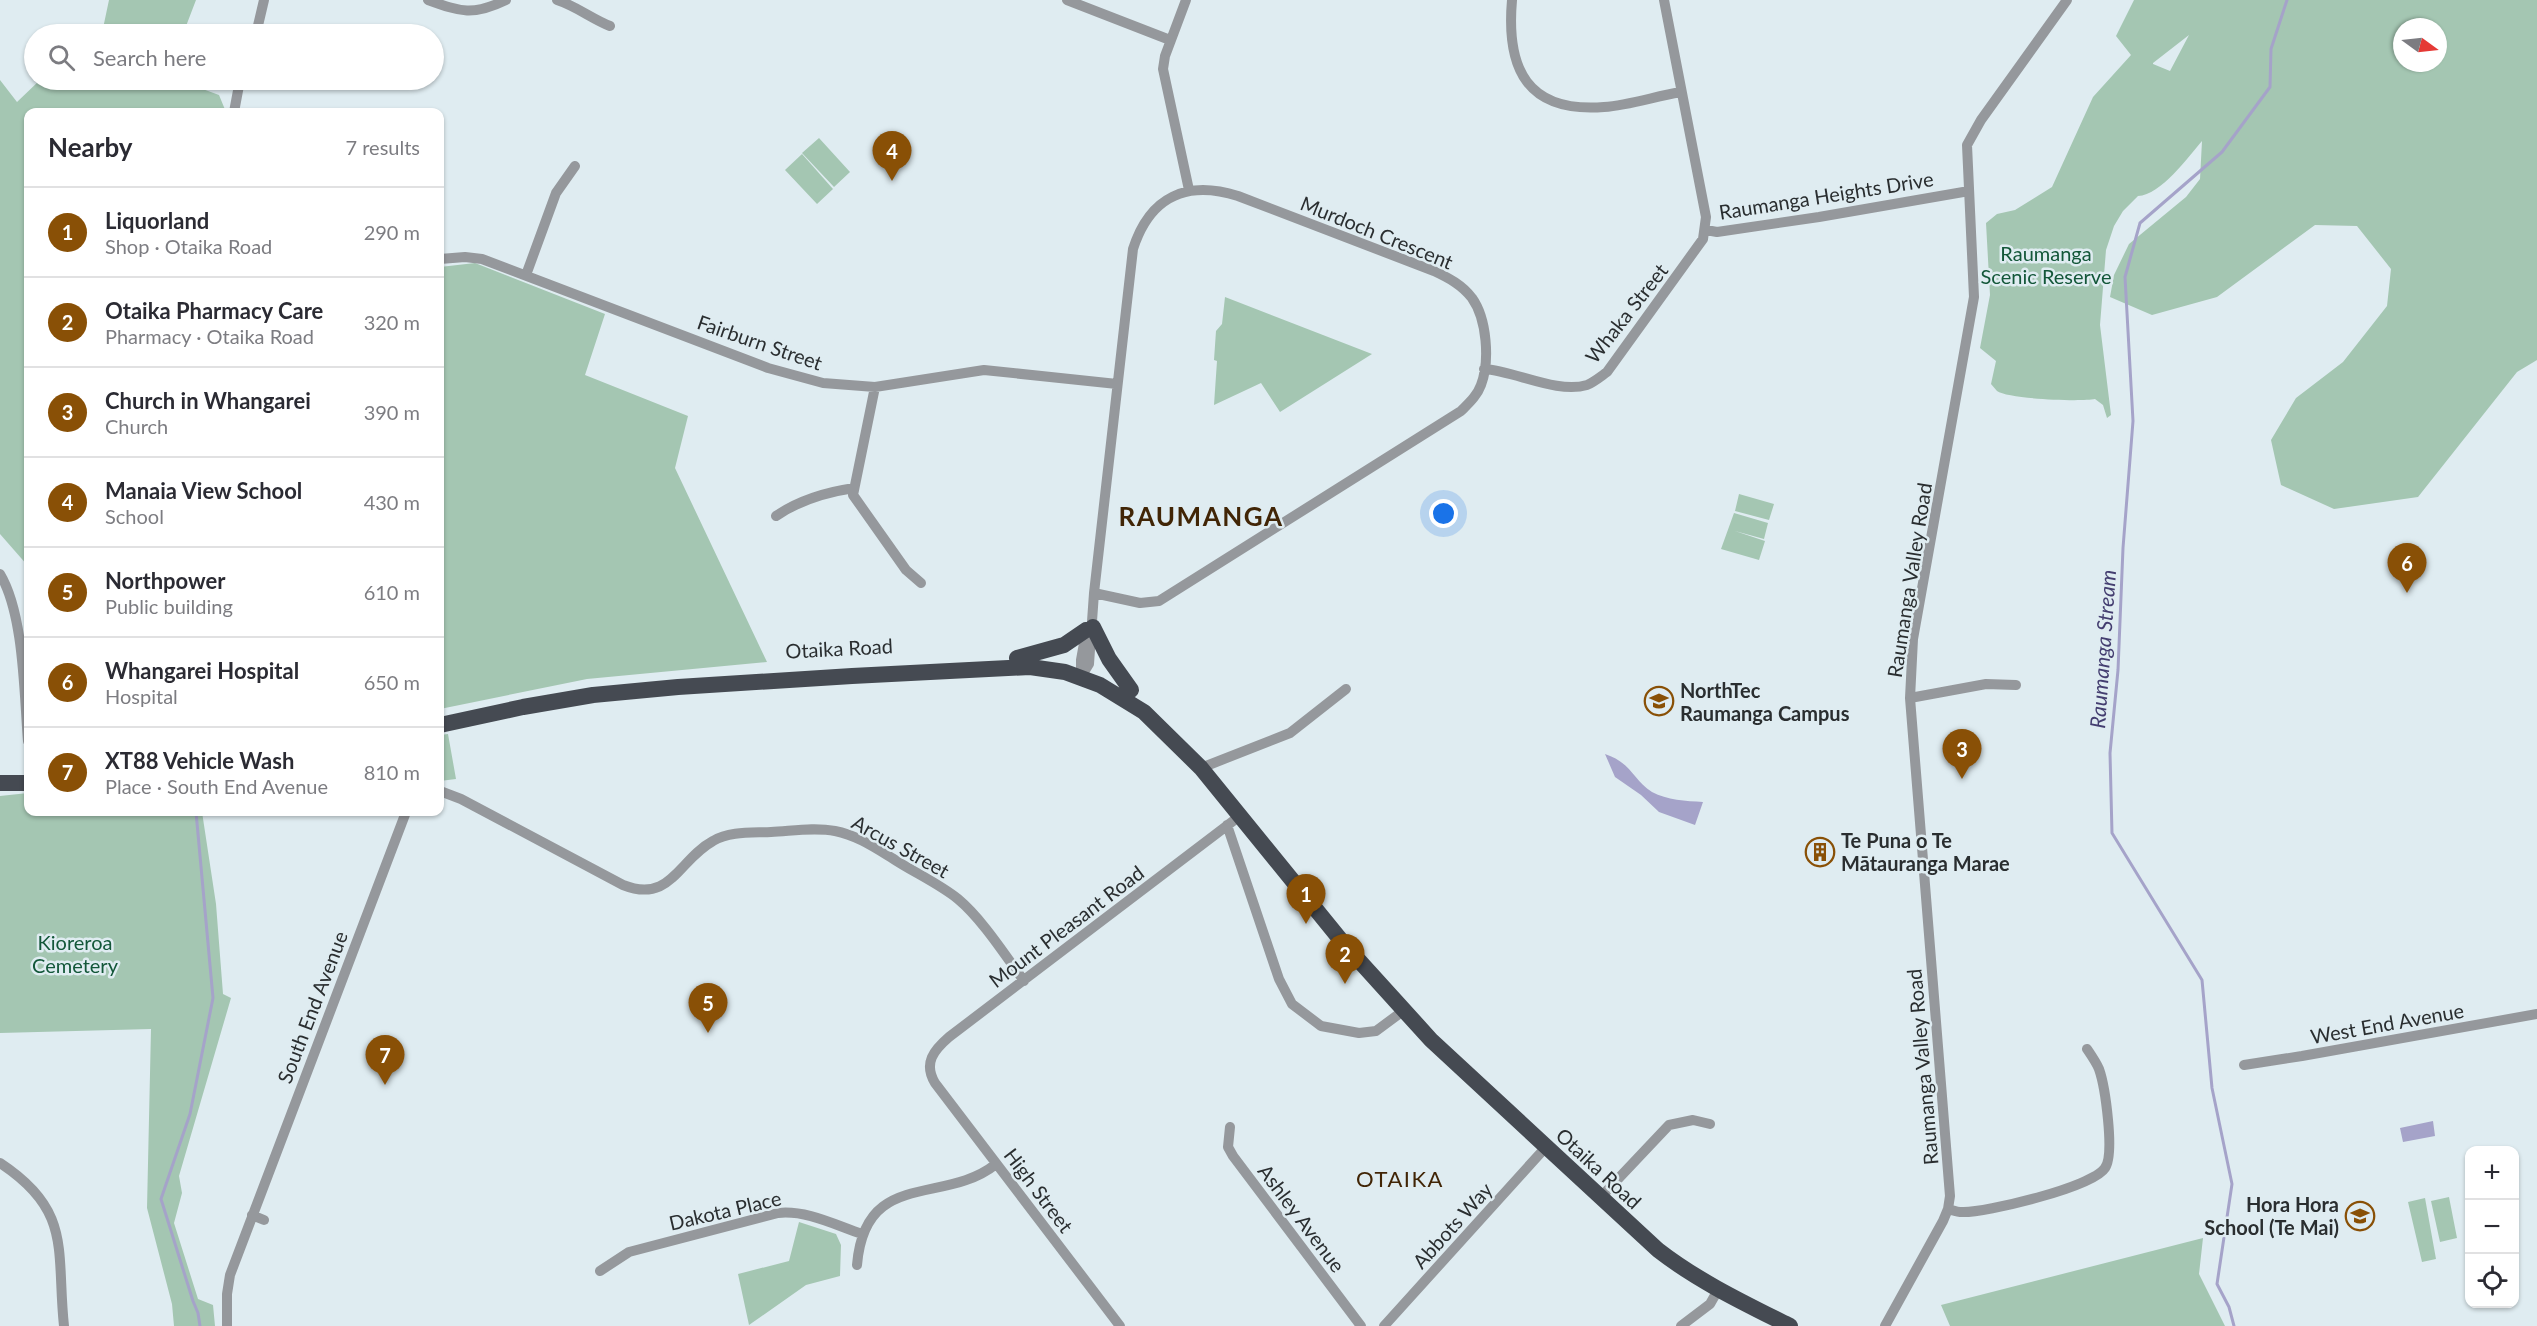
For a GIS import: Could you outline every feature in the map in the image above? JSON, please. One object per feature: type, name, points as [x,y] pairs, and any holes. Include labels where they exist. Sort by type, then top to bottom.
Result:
[{"type":"highway","points":[[1017,658],[1064,645],[1090,623],[1109,659],[1131,690]]},
{"type":"highway","name":"Otaika Road","points":[[444,715],[586,688],[763,673],[1017,658],[1053,660],[1083,671],[1109,677],[1131,690],[1168,721],[1185,741],[1234,820],[1438,1048],[1665,1256],[1718,1290],[1790,1326]]},
{"type":"highway","name":"Otaika Road","points":[[444,724],[561,700],[678,687],[1017,667],[1083,671],[1144,712],[1201,768]]},
{"type":"highway","points":[[0,783],[24,783]]},
{"type":"street","points":[[258,24],[264,0]]},
{"type":"street","points":[[428,0],[459,11],[469,12],[482,10],[506,0]]},
{"type":"street","points":[[557,0],[570,4],[594,20],[610,27]]},
{"type":"street","points":[[1067,0],[1170,40]]},
{"type":"street","points":[[1186,0],[1170,40],[1163,69],[1189,190]]},
{"type":"street","points":[[1512,0],[1511,30],[1515,61],[1525,80],[1544,96],[1572,106],[1588,108],[1607,107],[1681,92]]},
{"type":"street","name":"Raumanga Heights Drive","points":[[1664,0],[1706,217],[1706,230],[1717,232],[1819,217],[1969,191]]},
{"type":"street","name":"Raumanga Valley Road","points":[[1885,1326],[1948,1209],[1949,1171],[1910,698],[1914,639],[1972,320],[1974,279],[1966,155],[1968,140],[2067,0]]},
{"type":"street","points":[[235,108],[238,90]]},
{"type":"street","points":[[526,275],[556,193],[575,166]]},
{"type":"street","name":"Murdoch Crescent","points":[[1083,671],[1135,242],[1143,224],[1160,203],[1189,190],[1209,189],[1238,195],[1450,279],[1467,293],[1479,310],[1484,335],[1484,369],[1480,387],[1461,411],[1159,601],[1140,603],[1094,593]]},
{"type":"street","name":"Whaka Street","points":[[1484,369],[1564,387],[1587,385],[1596,380],[1607,372],[1700,245],[1706,230]]},
{"type":"street","name":"Fairburn Street","points":[[444,259],[465,257],[482,259],[768,368],[823,383],[875,387],[984,370],[1117,384]]},
{"type":"street","points":[[875,387],[854,489],[856,502],[906,570],[921,583]]},
{"type":"street","points":[[776,516],[789,508],[838,490],[854,489]]},
{"type":"street","points":[[0,574],[12,602],[24,696]]},
{"type":"street","points":[[1910,698],[1986,684],[2016,685]]},
{"type":"street","points":[[1201,768],[1290,733],[1346,690]]},
{"type":"street","name":"Arcus Street","points":[[444,793],[623,885],[643,891],[657,889],[669,881],[700,849],[720,837],[798,830],[824,829],[842,832],[868,844],[957,899],[978,921],[1024,981]]},
{"type":"street","name":"South End Avenue","points":[[227,1326],[227,1294],[230,1275],[403,816]]},
{"type":"street","name":"Mount Pleasant Road","points":[[930,1076],[931,1058],[938,1047],[1234,820]]},
{"type":"street","name":"Otaika Road","points":[[1234,820],[1279,979],[1292,1004],[1321,1026],[1359,1033],[1369,1033],[1381,1028],[1403,1011]]},
{"type":"street","name":"West End Avenue","points":[[2244,1065],[2537,1014]]},
{"type":"street","points":[[1948,1209],[1963,1212],[2041,1197],[2091,1179],[2104,1170],[2110,1156],[2105,1097],[2099,1069],[2087,1049]]},
{"type":"street","name":"High Street","points":[[930,1076],[1120,1326]]},
{"type":"street","points":[[1600,1198],[1669,1125],[1694,1120],[1710,1124]]},
{"type":"street","name":"Ashley Avenue","points":[[1230,1127],[1228,1147],[1233,1156],[1361,1326]]},
{"type":"street","name":"Abbots Way","points":[[1384,1326],[1546,1147]]},
{"type":"street","points":[[0,1163],[29,1184],[48,1209],[55,1223],[61,1267],[64,1326]]},
{"type":"street","points":[[857,1265],[858,1246],[862,1234],[879,1211],[893,1200],[910,1193],[968,1178],[996,1164]]},
{"type":"street","name":"Dakota Place","points":[[600,1271],[629,1252],[778,1213],[800,1213],[862,1234]]},
{"type":"street","points":[[252,1215],[264,1220]]},
{"type":"street","points":[[1682,1326],[1710,1304],[1718,1290]]},
{"type":"green space","points":[[109,0],[196,0],[187,24],[104,24]]},
{"type":"green space","name":"Raumanga Scenic Reserve","points":[[2134,0],[2537,0],[2537,360],[2517,372],[2418,497],[2334,509],[2281,485],[2271,440],[2296,398],[2343,362],[2387,306],[2391,269],[2357,226],[2315,225],[2217,297],[2152,315],[2110,297],[2114,275],[2129,244],[2186,197],[2200,179],[2202,141],[2165,182],[2147,194],[2138,196],[2123,211],[2114,226],[2106,250],[2100,325],[2111,415],[2107,418],[2103,405],[2095,399],[2060,400],[2015,396],[1997,391],[1991,384],[1996,361],[1980,348],[1990,295],[1986,223],[1997,214],[2015,210],[2052,187],[2093,97],[2131,55],[2116,36]],"holes":[[[2189,35],[2170,71],[2153,63]]]},
{"type":"green space","points":[[0,80],[17,102],[30,90],[205,90],[219,95],[224,108],[24,108],[24,561],[0,534]]},
{"type":"green space","points":[[819,138],[850,172],[834,187],[802,153]]},
{"type":"green space","points":[[802,154],[833,189],[817,204],[785,170]]},
{"type":"green space","points":[[475,263],[605,314],[585,375],[688,416],[675,468],[767,662],[587,679],[444,708],[444,267]]},
{"type":"green space","points":[[1225,297],[1372,354],[1280,412],[1261,383],[1214,405],[1217,361],[1214,360],[1216,331],[1222,324]]},
{"type":"green space","points":[[1739,494],[1774,504],[1769,520],[1735,511]]},
{"type":"green space","points":[[1734,513],[1768,523],[1764,539],[1735,531],[1765,541],[1759,560],[1721,549]]},
{"type":"green space","points":[[444,734],[448,734],[456,779],[444,780]]},
{"type":"green space","name":"Kioreroa Cemetery","points":[[24,793],[24,816],[203,816],[216,904],[223,994],[231,998],[179,1176],[182,1193],[174,1223],[198,1299],[213,1305],[215,1326],[174,1326],[172,1304],[147,1208],[151,1029],[0,1033],[0,796]]},
{"type":"green space","points":[[2449,1197],[2457,1238],[2440,1242],[2431,1201]]},
{"type":"green space","points":[[2425,1198],[2436,1259],[2422,1262],[2408,1202]]},
{"type":"green space","points":[[799,1222],[836,1234],[841,1245],[840,1276],[806,1285],[749,1325],[738,1274],[789,1261]]},
{"type":"green space","points":[[2203,1238],[2199,1274],[2225,1326],[1950,1326],[1941,1305]]},
{"type":"water","points":[[1605,754],[1621,762],[1640,782],[1658,795],[1683,801],[1703,802],[1695,825],[1659,812],[1641,795],[1615,777]]},
{"type":"water","points":[[2433,1121],[2435,1136],[2403,1142],[2400,1128]]},
{"type":"waterway","name":"Raumanga Stream","points":[[2234,1326],[2229,1307],[2217,1284],[2232,1184],[2212,1088],[2202,980],[2112,833],[2110,753],[2118,670],[2123,548],[2133,421],[2125,277],[2140,223],[2222,152],[2270,87],[2271,49],[2287,0]]},
{"type":"waterway","points":[[196,816],[213,998],[190,1114],[161,1199],[198,1313],[200,1326]]},
{"type":"place","name":"Manaia View School","points":[[892,181]]},
{"type":"place","name":"Whangarei Hospital","points":[[2407,593]]},
{"type":"place","name":"NorthTec Raumanga Campus","points":[[1659,701]]},
{"type":"place","name":"Church in Whangarei","points":[[1962,779]]},
{"type":"place","name":"Te Puna o Te Mātauranga Marae","points":[[1820,852]]},
{"type":"place","name":"Liquorland","points":[[1306,924]]},
{"type":"place","name":"Otaika Pharmacy Care","points":[[1345,984]]},
{"type":"place","name":"Northpower","points":[[708,1033]]},
{"type":"place","name":"XT88 Vehicle Wash","points":[[385,1085]]},
{"type":"place","name":"Hora Hora School (Te Mai)","points":[[2360,1216]]},
{"type":"district","name":"RAUMANGA","points":[[1201,516]]},
{"type":"district","name":"OTAIKA","points":[[1400,1178]]}]
